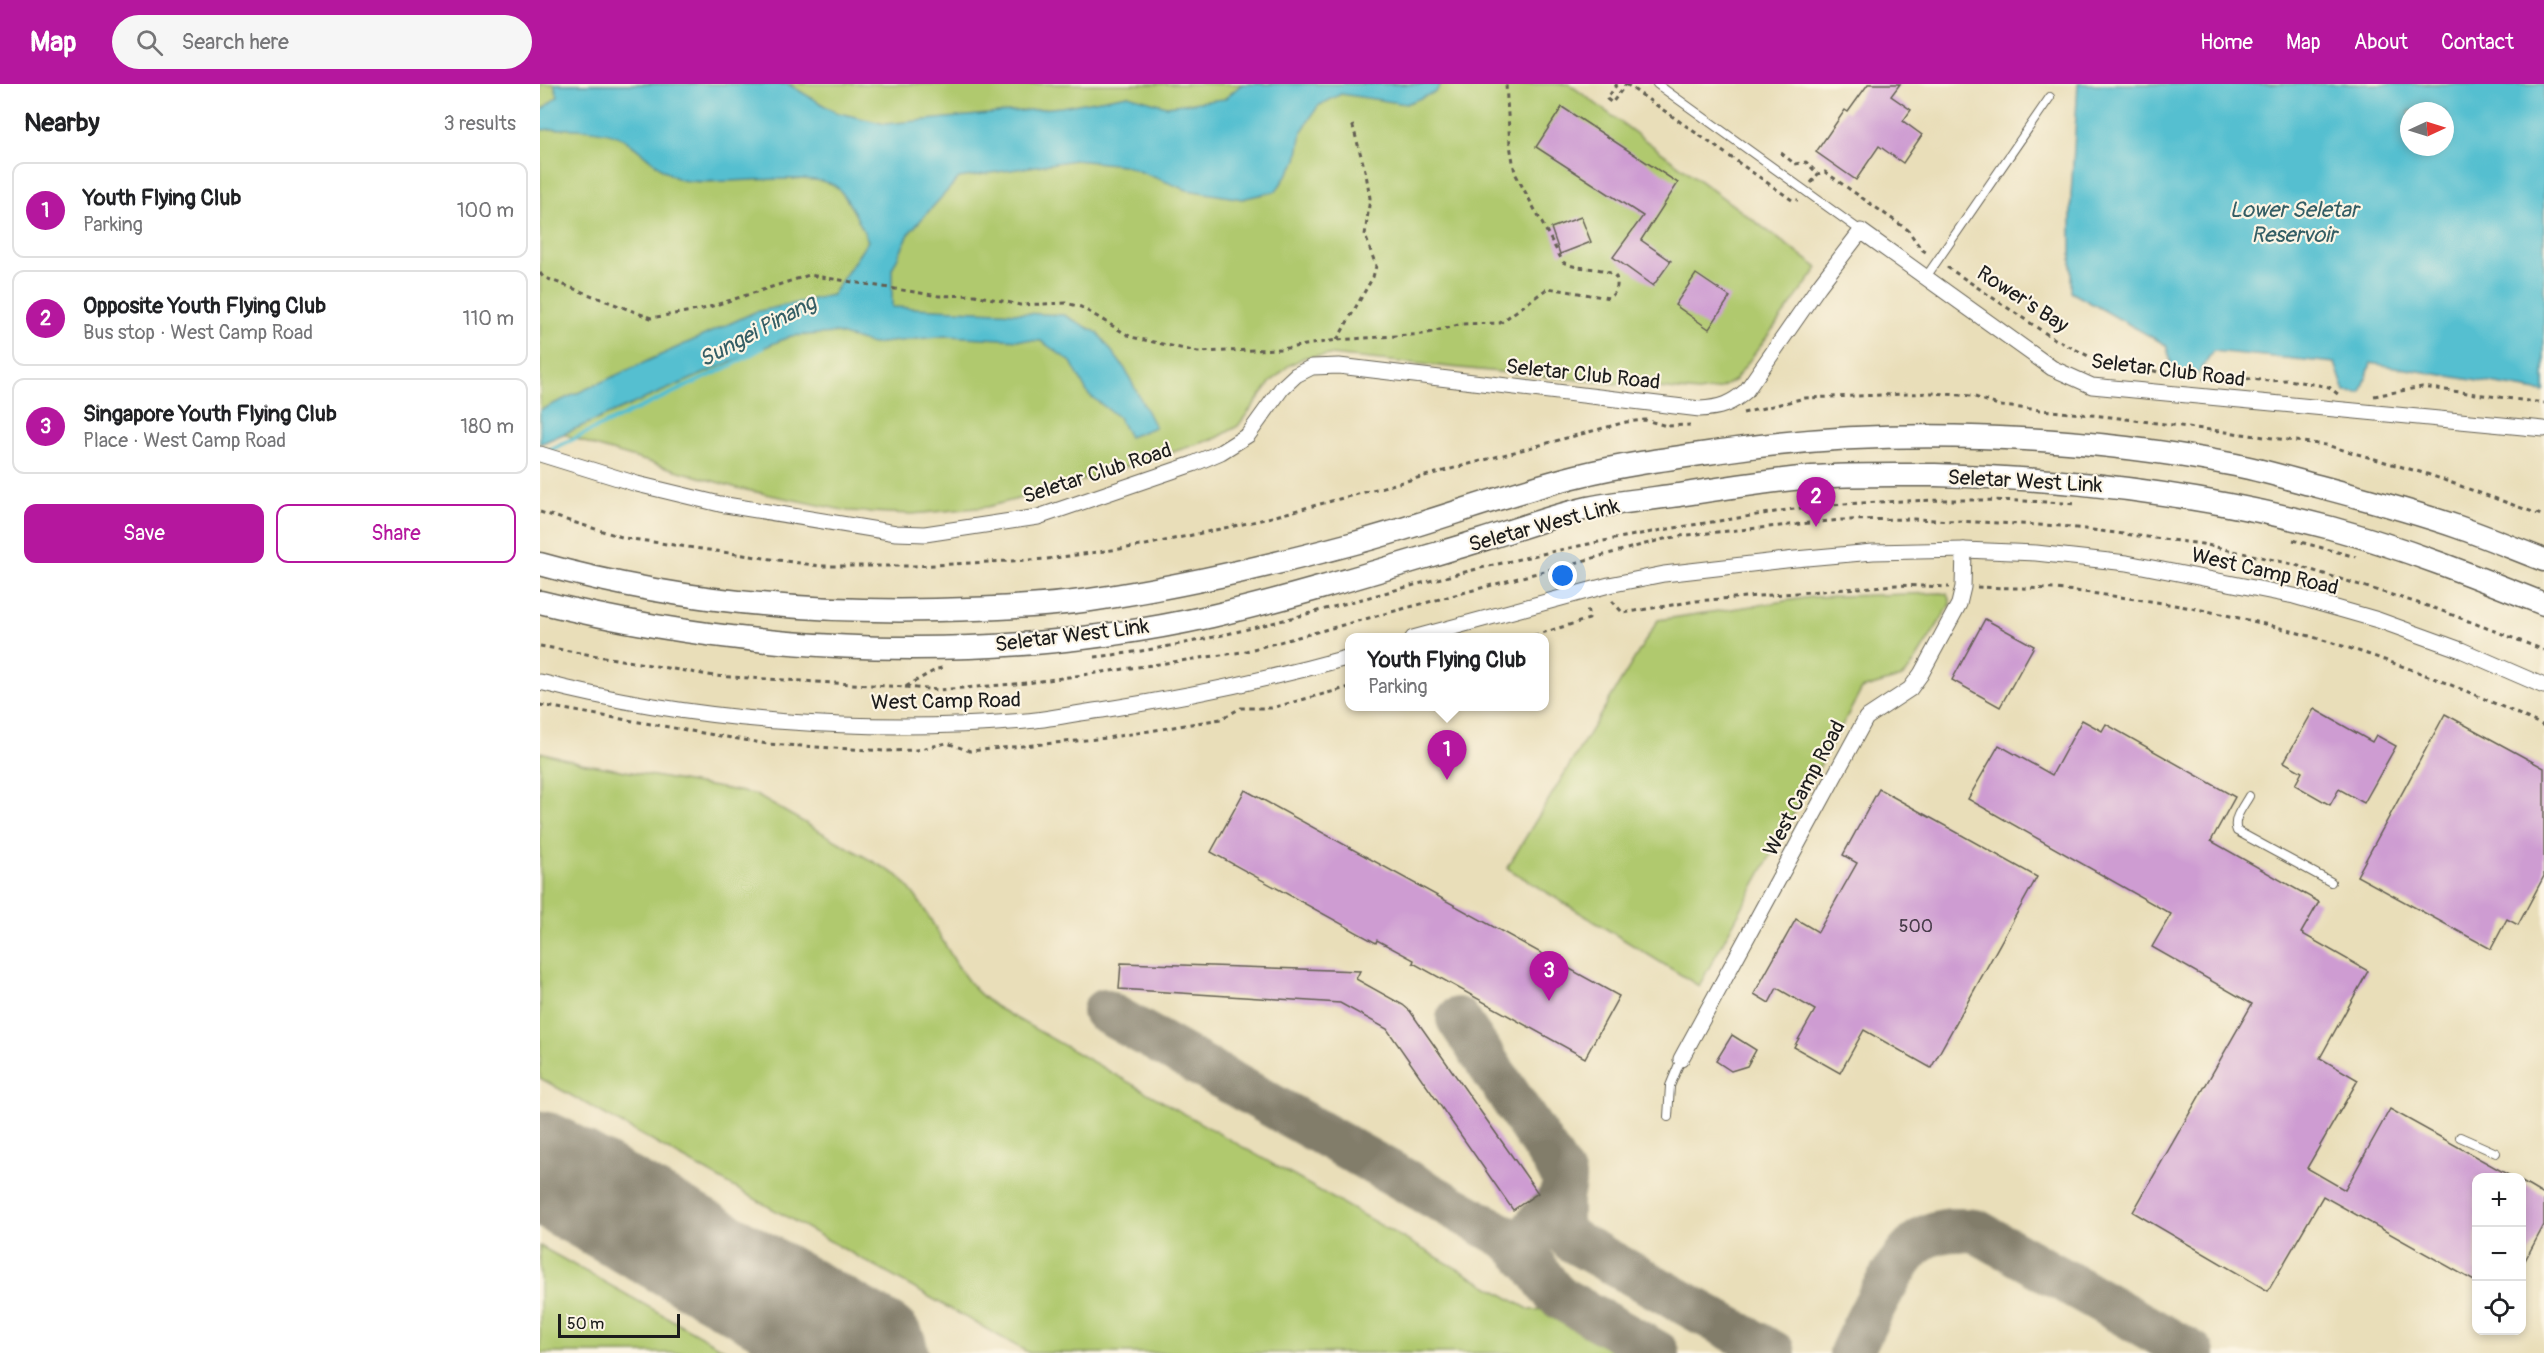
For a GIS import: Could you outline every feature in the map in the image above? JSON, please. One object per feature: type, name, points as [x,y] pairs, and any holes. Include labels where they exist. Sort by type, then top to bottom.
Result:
[{"type":"main road","name":"Seletar West Link","points":[[540,564],[596,579],[735,602],[812,609],[887,611],[969,609],[1085,600],[1154,589],[1352,544],[1580,476],[1732,450],[1812,441],[1894,438],[2023,439],[2142,450],[2234,464],[2447,523],[2544,560]]},
{"type":"main road","name":"Seletar West Link","points":[[540,602],[586,613],[719,637],[812,645],[883,649],[993,645],[1090,636],[1211,616],[1368,574],[1587,509],[1736,486],[1815,477],[1894,475],[2013,477],[2131,488],[2233,505],[2334,529],[2449,566],[2544,604]]},
{"type":"main road","points":[[1352,544],[1407,542],[1459,528],[1465,530],[1470,544]]},
{"type":"street","name":"Seletar Club Road","points":[[540,454],[587,470],[720,504],[896,533],[926,534],[1038,517],[1193,464],[1221,452],[1248,435],[1282,388],[1296,375],[1312,367],[1339,366],[1700,409],[1726,405],[1746,391],[1819,286],[1861,231],[2052,368],[2092,386],[2544,429]]},
{"type":"street","name":"West Camp Road","points":[[1681,1059],[1866,718],[1910,689],[1921,674],[1959,604],[1963,587],[1964,550]]},
{"type":"street","name":"West Camp Road","points":[[1431,633],[1609,585],[1664,574],[1874,552],[1964,550],[2036,553],[2127,563],[2294,596],[2378,620],[2461,650],[2544,686]]},
{"type":"street","name":"West Camp Road","points":[[540,682],[595,696],[676,710],[769,720],[897,726],[1026,721],[1160,701],[1274,678],[1345,658]]},
{"type":"lane","points":[[1657,84],[1861,231]]},
{"type":"lane","points":[[1926,277],[2050,97]]},
{"type":"lane","points":[[2249,796],[2236,818],[2237,831],[2331,882]]},
{"type":"lane","points":[[1668,1117],[1670,1086],[1681,1059]]},
{"type":"lane","points":[[2460,1137],[2496,1153]]},
{"type":"path","points":[[540,273],[651,318],[703,309],[809,275],[939,296],[975,296],[1020,305],[1074,305],[1082,307],[1131,338],[1198,352],[1281,349],[1337,340],[1424,334],[1462,324],[1500,323],[1548,288],[1602,299],[1614,295],[1617,280],[1613,274],[1574,267],[1559,258],[1515,173],[1510,145],[1506,84]]},
{"type":"path","points":[[1617,84],[1607,99],[1612,103],[1626,84],[1792,200],[1797,201],[1818,174],[1806,162],[1795,164],[1781,153]]},
{"type":"path","points":[[1337,340],[1373,277],[1376,266],[1365,236],[1370,198],[1352,123]]},
{"type":"path","name":"Rower's Bay","points":[[1818,174],[1825,172],[1900,224],[1908,230],[1922,249],[2050,337],[2100,362],[2138,366],[2162,373],[2168,382]]},
{"type":"path","points":[[2199,383],[2212,375],[2269,381],[2289,380],[2329,387],[2341,397]]},
{"type":"path","points":[[2369,398],[2408,388],[2422,387],[2544,403]]},
{"type":"path","points":[[905,687],[938,690],[1027,683],[1242,652],[1664,539],[1841,520],[1914,519],[2061,526],[2202,544],[2326,574],[2437,609],[2544,650]]},
{"type":"path","points":[[1609,600],[1613,601],[1623,613],[1696,602],[1885,586],[2056,589],[2187,606],[2280,628],[2369,653],[2442,681],[2544,726]]},
{"type":"path","points":[[1541,633],[1589,619],[1587,606]]},
{"type":"green space","points":[[540,84],[1569,84],[1818,268],[1735,380],[1719,389],[1698,392],[1331,355],[1305,357],[1288,366],[1270,383],[1238,426],[1217,438],[1052,490],[987,507],[912,514],[848,511],[737,488],[598,447],[540,425]]},
{"type":"green space","points":[[1947,594],[1950,605],[1910,669],[1902,677],[1862,689],[1699,986],[1507,868],[1658,620],[1812,597]]},
{"type":"green space","points":[[540,752],[581,763],[754,794],[897,875],[926,912],[969,982],[996,1007],[1530,1310],[1554,1309],[1632,1353],[1029,1353],[540,1078]]},
{"type":"green space","points":[[540,1246],[731,1353],[540,1353]]},
{"type":"water","points":[[554,84],[788,84],[835,112],[885,124],[1061,107],[1128,95],[1166,106],[1224,99],[1242,84],[1441,84],[1436,92],[1406,104],[1341,94],[1318,106],[1302,131],[1297,160],[1276,191],[1242,199],[1187,190],[1123,165],[1075,160],[959,178],[910,232],[892,269],[892,307],[1064,315],[1098,333],[1125,369],[1155,427],[1129,437],[1118,417],[1088,394],[1071,362],[1041,341],[946,336],[872,344],[836,333],[791,336],[540,444],[540,410],[755,312],[832,295],[868,241],[844,196],[835,186],[823,181],[785,179],[697,182],[681,180],[669,174],[631,144],[617,136],[584,129],[540,130],[540,111],[558,96]]},
{"type":"water","name":"Lower Seletar Reservoir","points":[[2078,84],[2544,84],[2544,392],[2371,363],[2361,393],[2345,392],[2335,363],[2213,351],[2197,375],[2176,379],[2166,345],[2071,292],[2071,195]]},
{"type":"building","points":[[1868,84],[1900,84],[1891,96],[1911,110],[1903,121],[1922,135],[1903,163],[1879,146],[1856,180],[1816,152],[1845,110],[1848,112]]},
{"type":"building","points":[[1562,107],[1678,183],[1641,240],[1671,261],[1653,286],[1613,257],[1643,216],[1536,147]]},
{"type":"building","points":[[1581,217],[1591,242],[1560,254],[1551,228]]},
{"type":"building","points":[[1696,274],[1730,297],[1709,329],[1675,305]]},
{"type":"building","points":[[1985,619],[2034,646],[2000,707],[1952,680]]},
{"type":"building","points":[[2314,709],[2372,742],[2376,735],[2396,746],[2364,803],[2339,789],[2330,805],[2295,785],[2302,772],[2284,762]]},
{"type":"building","points":[[2445,714],[2544,768],[2544,876],[2518,925],[2507,919],[2491,949],[2357,876]]},
{"type":"building","points":[[2082,720],[2102,731],[2106,724],[2235,797],[2211,841],[2319,902],[2301,933],[2368,971],[2320,1058],[2358,1080],[2307,1168],[2345,1190],[2390,1109],[2505,1173],[2472,1173],[2472,1280],[2323,1196],[2268,1291],[2133,1212],[2252,1004],[2152,947],[2171,914],[1968,799],[1999,745],[2052,775]]},
{"type":"building","points":[[1879,789],[2037,877],[1931,1068],[1864,1030],[1840,1073],[1794,1047],[1815,1010],[1777,988],[1769,1003],[1754,994],[1796,919],[1818,932],[1857,863],[1843,855]]},
{"type":"building","points":[[1245,790],[1619,996],[1585,1058],[1413,963],[1414,960],[1377,940],[1376,943],[1211,852]]},
{"type":"building","points":[[1121,963],[1360,971],[1356,979],[1410,1011],[1538,1193],[1513,1210],[1387,1029],[1340,1003],[1119,989]]},
{"type":"building","points":[[1732,1035],[1756,1050],[1747,1066],[1731,1071],[1716,1061]]},
{"type":"building","points":[[2526,1184],[2544,1195],[2544,1225],[2526,1259]]},
{"type":"waterway","name":"Sungei Pinang","points":[[545,452],[730,366],[762,348]]},
{"type":"taxiway","points":[[1104,1011],[1509,1239],[1530,1261]]},
{"type":"taxiway","points":[[1458,1019],[1564,1177],[1562,1191],[1556,1203],[1538,1222],[1531,1232],[1528,1243],[1530,1257],[1540,1274],[1552,1291],[1562,1299],[1658,1353]]},
{"type":"taxiway","points":[[1561,1194],[1561,1228],[1571,1240],[1774,1353]]},
{"type":"taxiway","points":[[1851,1353],[1893,1273],[1915,1245],[1938,1232],[1956,1230],[1976,1231],[2193,1353]]},
{"type":"runway","points":[[540,1166],[873,1353]]},
{"type":"place","name":"Opposite Youth Flying Club","points":[[1816,527]]},
{"type":"place","name":"Youth Flying Club","points":[[1447,780]]},
{"type":"place","name":"Singapore Youth Flying Club","points":[[1549,1001]]}]
